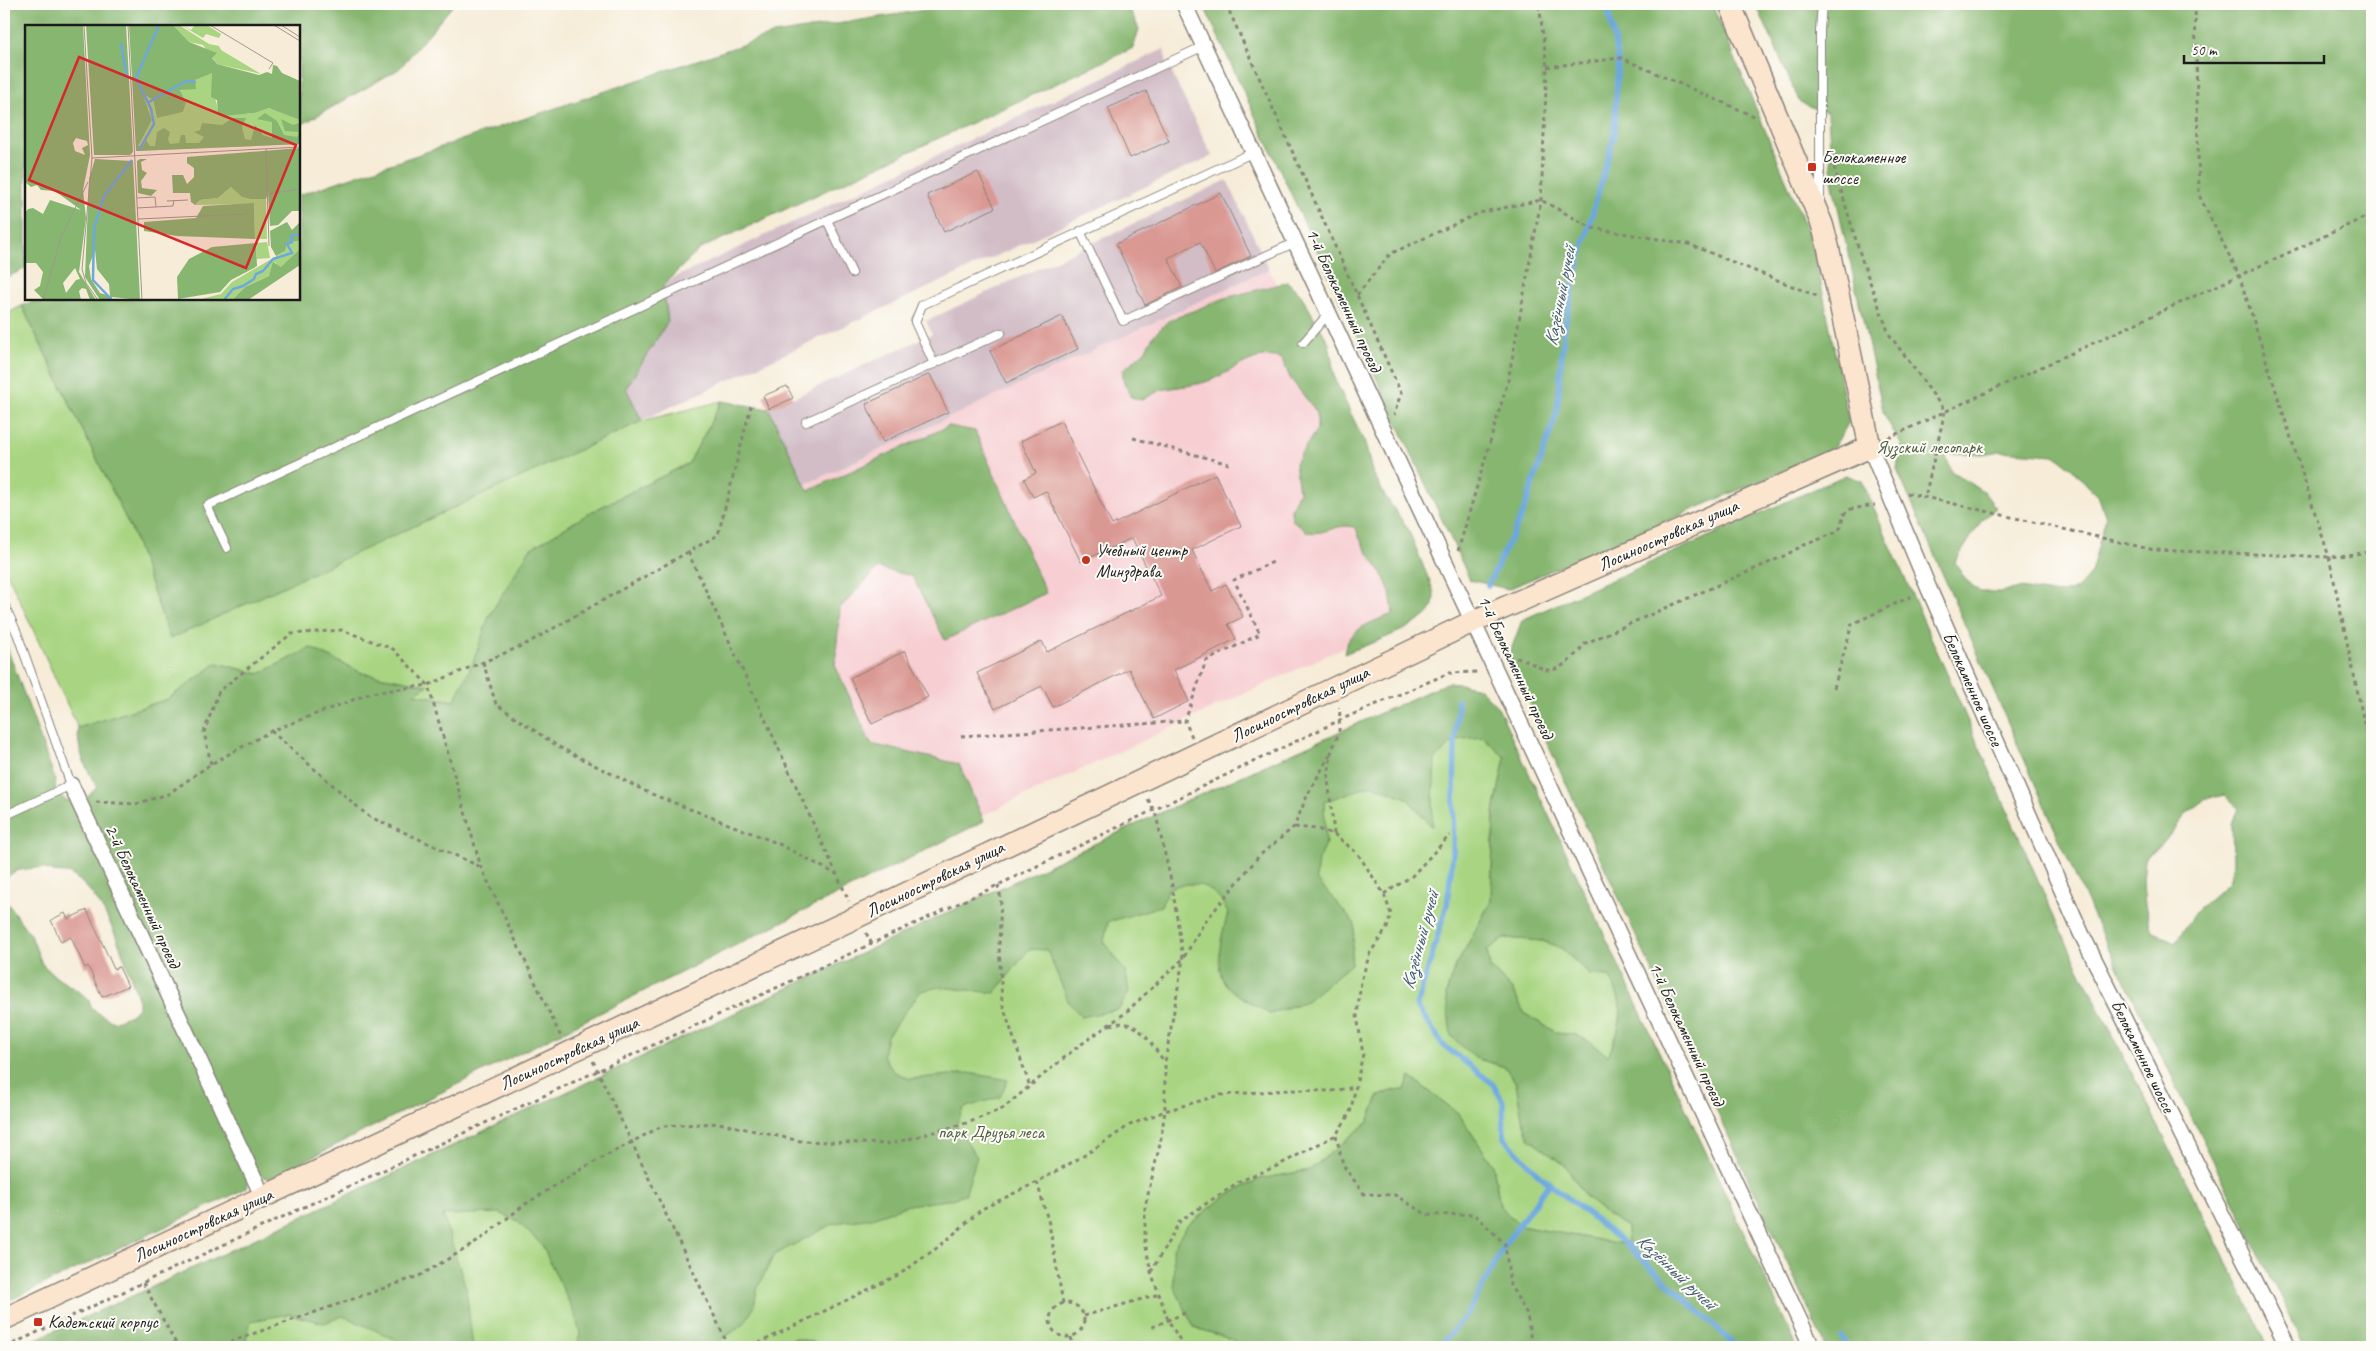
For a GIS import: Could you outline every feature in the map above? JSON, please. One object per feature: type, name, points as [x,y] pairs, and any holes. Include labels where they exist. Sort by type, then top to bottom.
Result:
[{"type":"street","name":"1-й Белокаменный проезд","points":[[1184,4],[1812,1347]]},
{"type":"street","name":"Белокаменное шоссе","points":[[1730,4],[1822,224],[1870,447],[1929,589],[2081,932],[2288,1347]]},
{"type":"street","name":"Лосиноостровская улица","points":[[4,1319],[857,917],[1474,621],[1870,447]]},
{"type":"street","name":"2-й Белокаменный проезд","points":[[71,785],[263,1197]]},
{"type":"lane","points":[[1822,4],[1820,30],[1822,119],[1820,209],[1822,224]]},
{"type":"lane","points":[[227,548],[207,506],[1204,46]]},
{"type":"lane","points":[[934,364],[915,322],[922,305],[1254,152]]},
{"type":"lane","points":[[827,220],[852,273]]},
{"type":"lane","points":[[1080,231],[1123,321],[1296,242]]},
{"type":"lane","points":[[1303,343],[1329,313]]},
{"type":"lane","points":[[806,422],[1001,334]]},
{"type":"lane","name":"2-й Белокаменный проезд","points":[[4,604],[71,785]]},
{"type":"lane","points":[[4,816],[71,785]]},
{"type":"path","points":[[1226,4],[1400,393],[1388,437]]},
{"type":"path","points":[[1451,572],[1508,381],[1541,200],[1547,67],[1539,4]]},
{"type":"path","points":[[2195,4],[2199,195],[2239,275],[2329,557],[2372,760]]},
{"type":"path","points":[[1547,67],[1621,58],[1759,119]]},
{"type":"path","points":[[1833,161],[1862,260],[1889,334],[1946,411]]},
{"type":"path","points":[[1357,295],[1390,254],[1479,213],[1541,200],[1592,228],[1688,244],[1840,306]]},
{"type":"path","points":[[1870,447],[2372,214]]},
{"type":"path","points":[[82,809],[98,801],[136,804],[168,794],[211,764],[271,731],[371,693],[428,686],[524,645],[718,535],[751,406]]},
{"type":"path","points":[[1924,497],[1946,411]]},
{"type":"path","points":[[1133,438],[1229,464]]},
{"type":"path","points":[[1907,493],[2154,550],[2329,557],[2372,552]]},
{"type":"path","points":[[1508,658],[1523,658],[1542,669],[1558,668],[1568,662],[1586,643],[1837,532],[1841,527],[1843,515],[1852,509],[1875,505]]},
{"type":"path","points":[[688,552],[857,917]]},
{"type":"path","points":[[961,736],[1184,722],[1206,661],[1260,634],[1234,580],[1273,562]]},
{"type":"path","points":[[1834,688],[1852,624],[1929,589]]},
{"type":"path","points":[[211,764],[204,732],[219,691],[291,634],[342,630],[393,649],[428,686],[481,867],[559,1034]]},
{"type":"path","points":[[483,662],[496,704],[557,746],[649,793],[777,844],[836,874]]},
{"type":"path","points":[[6,1347],[998,885],[1340,720],[1449,673],[1479,672]]},
{"type":"path","points":[[215,1347],[419,1276],[477,1242],[524,1205],[585,1167],[662,1126],[719,1123],[800,1141],[890,1144],[970,1122],[1002,1110],[1076,1048],[1124,1014],[1183,959],[1204,923],[1259,856],[1294,827],[1307,796],[1340,732],[1340,720]]},
{"type":"path","points":[[271,731],[368,816],[481,867]]},
{"type":"path","points":[[1330,752],[1328,779],[1334,834]]},
{"type":"path","points":[[1138,781],[1154,810],[1172,886],[1183,959],[1165,1062],[1165,1111],[1160,1144],[1145,1207],[1145,1242],[1151,1272],[1168,1320],[1184,1347]]},
{"type":"path","points":[[1151,1272],[1180,1221],[1240,1181],[1277,1166],[1336,1135],[1350,1113],[1363,1054],[1357,1016],[1361,981],[1370,953],[1387,928],[1391,914],[1384,894],[1358,854],[1334,834],[1317,829],[1294,827]]},
{"type":"path","points":[[1384,894],[1412,876],[1450,835]]},
{"type":"path","points":[[998,885],[1002,899],[999,945],[1002,1003],[1030,1087]]},
{"type":"path","points":[[1107,1026],[1119,1022],[1130,1023],[1140,1030],[1165,1062]]},
{"type":"path","points":[[600,1076],[729,1347]]},
{"type":"path","points":[[751,1347],[900,1274],[941,1246],[982,1209],[1038,1182],[1086,1155],[1130,1125],[1165,1111],[1220,1096],[1288,1090],[1332,1091],[1356,1088]]},
{"type":"path","points":[[1336,1135],[1343,1166],[1364,1194],[1395,1195],[1427,1215],[1474,1214],[1505,1244],[1510,1285],[1527,1314],[1532,1347]]},
{"type":"path","points":[[1038,1182],[1049,1224],[1063,1303]]},
{"type":"path","points":[[143,1283],[178,1347]]},
{"type":"path","points":[[1084,1316],[1159,1294]]},
{"type":"path","points":[[1063,1303],[1076,1305],[1084,1316],[1082,1329],[1071,1337],[1058,1335],[1050,1324],[1052,1310],[1063,1303]]},
{"type":"path","points":[[1152,1327],[1185,1313]]},
{"type":"path","points":[[1071,1337],[1073,1347]]},
{"type":"shaded area","points":[[1164,49],[1167,63],[1212,156],[170,639],[132,531]]},
{"type":"shaded area","points":[[1227,180],[1269,269],[804,485],[769,409],[932,334],[926,321]]},
{"type":"shaded area","name":"Учебный центр Минздрава","points":[[1269,269],[1426,609],[904,852],[746,512]]},
{"type":"green space","points":[[4,4],[454,4],[399,69],[300,125],[300,25],[25,25],[25,268],[8,277],[4,269]]},
{"type":"green space","points":[[962,4],[1127,4],[1139,29],[1133,48],[700,249],[663,285],[668,321],[626,388],[642,421],[170,639],[132,531],[22,306],[36,300],[300,300],[300,195],[774,34]]},
{"type":"green space","points":[[1203,4],[1712,4],[1813,244],[1849,422],[1832,450],[1508,589],[1470,580]]},
{"type":"green space","name":"Яузский лесопарк","points":[[1756,4],[2372,4],[2372,1347],[2305,1347],[2096,923],[1897,470],[1901,444],[1884,415],[1832,180],[1828,113],[1800,103]],"holes":[[[2000,451],[2054,455],[2071,467],[2099,498],[2106,517],[2091,573],[2078,588],[2059,594],[2020,588],[2001,592],[1980,592],[1965,579],[1955,562],[1982,520],[1996,508],[1983,491],[1951,471],[1945,453],[1982,454]],[[2224,795],[2238,808],[2232,825],[2233,864],[2229,883],[2197,911],[2175,942],[2152,931],[2144,893],[2146,855],[2161,846],[2187,813],[2204,800]]]},
{"type":"green space","points":[[1288,282],[1301,295],[1329,343],[1335,380],[1365,443],[1372,471],[1385,496],[1408,529],[1434,592],[1431,609],[1421,620],[1389,636],[1344,654],[1346,645],[1355,632],[1393,614],[1391,597],[1385,579],[1362,544],[1356,528],[1344,526],[1314,533],[1304,530],[1292,520],[1291,509],[1299,492],[1295,463],[1317,429],[1317,419],[1315,410],[1290,378],[1282,359],[1264,357],[1255,359],[1211,380],[1199,384],[1162,390],[1142,400],[1131,397],[1123,380],[1123,370],[1145,351],[1154,335],[1168,321],[1225,298]]},
{"type":"green space","points":[[22,306],[132,531],[170,638],[642,421],[722,401],[689,463],[591,512],[472,665],[454,701],[413,694],[427,685],[362,673],[311,648],[259,674],[217,663],[168,699],[78,728],[4,566],[4,315]]},
{"type":"green space","points":[[722,401],[769,409],[808,491],[949,426],[975,431],[1046,593],[945,640],[912,576],[878,568],[840,608],[835,665],[871,744],[959,764],[984,821],[268,1179],[253,1172],[245,1189],[4,1303],[4,887],[8,904],[31,936],[42,964],[56,977],[89,1000],[92,1009],[113,1022],[131,1015],[138,1008],[138,998],[114,931],[96,899],[85,886],[70,874],[53,872],[44,868],[16,871],[9,875],[4,884],[4,639],[54,776],[56,791],[65,800],[82,802],[97,787],[83,759],[79,744],[78,728],[168,699],[217,663],[259,674],[311,648],[362,673],[428,685],[414,694],[454,701],[472,665],[489,616],[530,549],[591,512],[689,463]]},
{"type":"green space","points":[[1846,475],[1862,481],[2060,930],[2269,1347],[1826,1347],[1508,658],[1522,620]]},
{"type":"green space","name":"парк Друзья леса","points":[[1449,682],[1479,688],[1505,757],[1494,813],[1491,901],[1453,972],[1446,994],[1475,1058],[1505,1067],[1516,1083],[1522,1118],[1529,1139],[1566,1166],[1585,1196],[1609,1216],[1627,1227],[1628,1246],[1520,1226],[1500,1206],[1493,1165],[1458,1113],[1410,1077],[1405,1090],[1391,1091],[1378,1097],[1368,1122],[1310,1170],[1260,1179],[1193,1327],[1233,1340],[1241,1347],[830,1347],[796,1338],[779,1347],[18,1347],[146,1290],[1156,815]]},
{"type":"green space","points":[[1449,682],[1479,688],[1498,707],[1797,1347],[1241,1347],[1233,1340],[1194,1327],[1174,1287],[1173,1248],[1186,1227],[1225,1196],[1260,1179],[1310,1170],[1368,1122],[1378,1097],[1391,1091],[1405,1090],[1410,1077],[1458,1113],[1493,1165],[1500,1206],[1520,1226],[1628,1245],[1627,1227],[1609,1216],[1585,1196],[1566,1166],[1529,1139],[1522,1118],[1516,1083],[1505,1067],[1475,1058],[1451,1036],[1446,995],[1453,972],[1491,901],[1494,813],[1505,757],[1483,737],[1455,740],[1435,759],[1432,827],[1407,798],[1372,785],[1324,802],[1326,843],[1318,860],[1316,879],[1355,924],[1351,964],[1307,1001],[1269,1014],[1229,988],[1220,972],[1219,962],[1221,941],[1228,913],[1211,890],[1188,884],[1169,888],[1161,906],[1108,922],[1104,941],[1126,973],[1129,992],[1119,1009],[1082,1017],[1069,1003],[1047,950],[1029,949],[995,993],[939,987],[921,991],[887,1036],[883,1055],[893,1071],[910,1079],[969,1073],[1008,1080],[1000,1097],[964,1108],[956,1125],[977,1157],[965,1195],[948,1200],[908,1205],[872,1218],[835,1223],[774,1255],[757,1289],[754,1307],[744,1324],[711,1347],[577,1347],[580,1333],[575,1315],[542,1245],[516,1220],[499,1213],[443,1215],[466,1288],[473,1347],[405,1347],[395,1339],[343,1316],[324,1323],[288,1314],[251,1321],[246,1339],[251,1347],[18,1347],[146,1290],[1156,815]],"holes":[[[1505,938],[1543,941],[1561,948],[1590,975],[1609,976],[1618,997],[1620,1016],[1617,1035],[1608,1056],[1592,1043],[1576,1035],[1557,1033],[1525,1014],[1511,988],[1490,968],[1487,950]]]},
{"type":"green space","points":[[1505,938],[1543,941],[1561,948],[1590,975],[1609,976],[1618,997],[1620,1016],[1617,1035],[1608,1056],[1592,1043],[1576,1035],[1557,1033],[1525,1014],[1511,988],[1490,968],[1487,950]]},
{"type":"green space","points":[[796,1338],[830,1347],[779,1347]]},
{"type":"building","points":[[1146,91],[1169,141],[1130,158],[1108,108]]},
{"type":"building","points":[[978,172],[995,208],[944,232],[927,195]]},
{"type":"building","points":[[1221,193],[1251,256],[1215,273],[1200,242],[1168,258],[1182,287],[1145,305],[1116,244]]},
{"type":"building","points":[[1062,316],[1078,349],[1006,383],[990,351]]},
{"type":"building","points":[[930,374],[948,412],[883,442],[866,404]]},
{"type":"building","points":[[787,386],[793,398],[769,409],[763,396]]},
{"type":"building","points":[[1061,421],[1112,525],[1215,474],[1241,526],[1192,550],[1212,591],[1226,584],[1243,617],[1228,624],[1236,639],[1174,670],[1189,701],[1154,719],[1129,669],[1053,707],[1042,686],[995,709],[977,673],[1042,641],[1047,652],[1161,596],[1132,538],[1081,562],[1046,491],[1033,497],[1024,479],[1036,473],[1021,441]]},
{"type":"building","points":[[905,651],[928,697],[872,724],[850,678]]},
{"type":"building","points":[[87,910],[114,969],[119,967],[128,986],[102,997],[88,966],[85,968],[71,937],[61,942],[51,920],[65,913],[68,919]]},
{"type":"waterway","name":"Казённый ручей","points":[[1488,585],[1523,513],[1557,412],[1564,330],[1576,272],[1614,136],[1618,59],[1607,4]]},
{"type":"waterway","name":"Казённый ручей","points":[[1458,701],[1455,740],[1453,853],[1447,905],[1417,1006],[1443,1045],[1492,1083],[1503,1101],[1504,1138],[1539,1175],[1628,1246],[1737,1347]]},
{"type":"waterway","points":[[1439,1347],[1469,1312],[1505,1244],[1550,1182]]},
{"type":"waterway","points":[[1842,1338],[1848,1347]]},
{"type":"place","name":"Белокаменное шоссе","points":[[1812,167]]},
{"type":"place","name":"Учебный центр Минздрава","points":[[1086,560]]},
{"type":"place","name":"Кадетский корпус","points":[[38,1322]]}]
